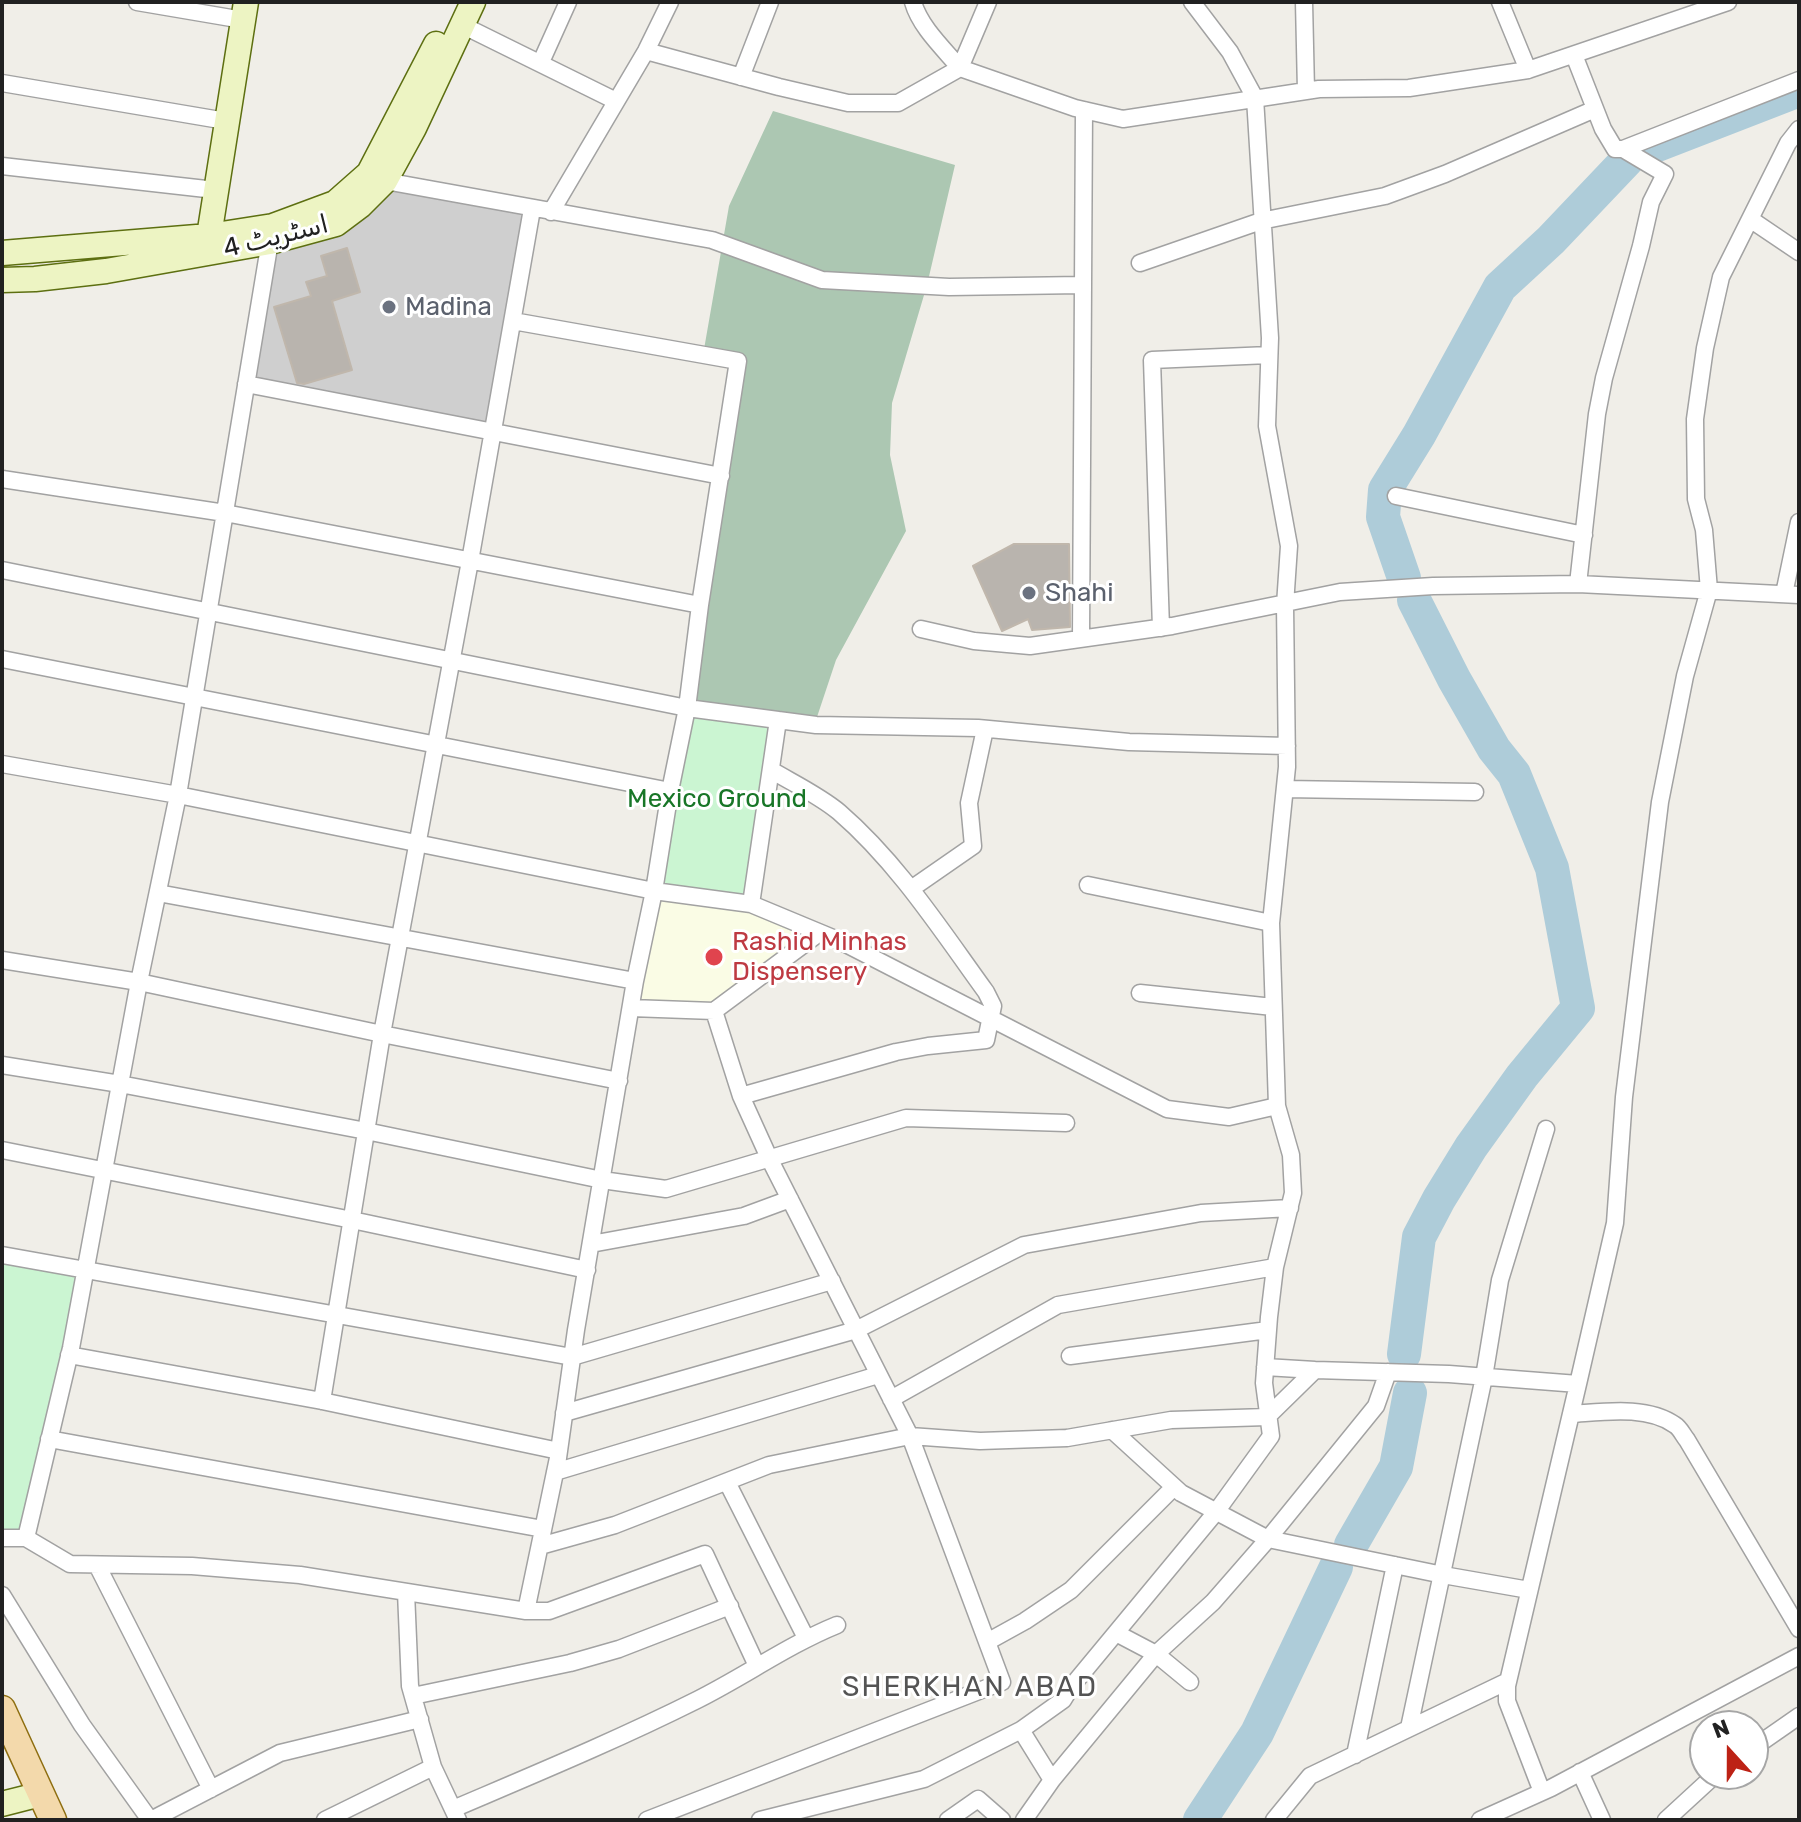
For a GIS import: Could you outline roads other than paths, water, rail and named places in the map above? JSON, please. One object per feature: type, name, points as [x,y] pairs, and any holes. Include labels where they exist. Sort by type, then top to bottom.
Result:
[{"type":"main road","name":"اسٹریٹ 4","points":[[2,253],[209,236],[272,234],[335,203],[369,173],[449,19],[473,2]]},
{"type":"main road","points":[[209,236],[244,11]]},
{"type":"main road","name":"اسٹریٹ 4","points":[[2,280],[106,271],[272,234],[336,224],[385,181],[414,128],[459,14]]},
{"type":"main road","points":[[6,1726],[53,1820]]},
{"type":"main road","points":[[2,1804],[41,1794]]},
{"type":"street","points":[[137,2],[244,11]]},
{"type":"street","points":[[541,62],[568,2]]},
{"type":"street","points":[[551,212],[646,51],[670,2]]},
{"type":"street","points":[[741,77],[770,2]]},
{"type":"street","points":[[913,2],[930,32],[960,68],[1084,110],[1123,119],[1319,89],[1409,88],[1528,70],[1728,2]]},
{"type":"street","points":[[646,51],[848,103],[898,103],[960,68],[988,2]]},
{"type":"street","points":[[760,1820],[924,1779],[1021,1730],[1063,1700],[1216,1512],[1271,1436],[1264,1383],[1268,1330],[1275,1267],[1293,1193],[1291,1155],[1277,1106],[1271,923],[1287,767],[1285,605],[1289,546],[1267,426],[1270,338],[1255,98],[1230,52],[1192,2]]},
{"type":"street","points":[[1304,2],[1306,91]]},
{"type":"street","points":[[1500,2],[1528,70]]},
{"type":"street","points":[[459,14],[616,101]]},
{"type":"street","points":[[1574,55],[1603,129],[1615,149],[1623,149],[1799,80]]},
{"type":"street","points":[[2,83],[226,121]]},
{"type":"street","points":[[1140,263],[1261,221],[1385,196],[1445,174],[1595,109]]},
{"type":"street","points":[[1081,638],[1084,110]]},
{"type":"street","points":[[1542,1792],[1507,1701],[1508,1681],[1615,1223],[1624,1097],[1660,802],[1685,676],[1709,590],[1704,530],[1696,499],[1695,419],[1705,348],[1721,277],[1788,143],[1799,129]]},
{"type":"street","points":[[1578,584],[1597,414],[1604,378],[1651,202],[1665,174],[1623,149]]},
{"type":"street","points":[[2,166],[215,190]]},
{"type":"street","points":[[385,181],[712,240],[822,280],[949,287],[1081,285]]},
{"type":"street","points":[[322,1401],[382,1034],[532,209]]},
{"type":"street","points":[[1750,219],[1793,247],[1799,229]]},
{"type":"street","points":[[26,1538],[69,1355],[139,982],[178,795],[272,234]]},
{"type":"street","points":[[513,321],[738,361],[687,708],[635,981],[559,1451],[526,1611]]},
{"type":"street","points":[[1161,628],[1152,360],[1269,355]]},
{"type":"street","points":[[246,384],[721,476]]},
{"type":"street","points":[[2,479],[225,513],[700,605]]},
{"type":"street","points":[[1396,496],[1584,535]]},
{"type":"street","points":[[921,629],[974,641],[1030,646],[1161,628],[1340,592],[1433,586],[1578,584],[1792,594],[1799,522]]},
{"type":"street","points":[[2,570],[687,708],[816,725],[985,729],[1129,742],[1287,746]]},
{"type":"street","points":[[2,659],[670,791]]},
{"type":"street","points":[[751,904],[778,720]]},
{"type":"street","points":[[911,889],[973,846],[969,803],[985,729]]},
{"type":"street","points":[[2,764],[178,795],[654,891],[751,904],[840,941],[1167,1109],[1229,1117],[1277,1106]]},
{"type":"street","points":[[741,1096],[896,1052],[986,1040],[993,1006],[911,889],[870,841],[837,810],[771,770]]},
{"type":"street","points":[[1285,789],[1475,792]]},
{"type":"street","points":[[1088,885],[1271,923]]},
{"type":"street","points":[[158,893],[635,981]]},
{"type":"street","points":[[631,1008],[714,1011],[819,933]]},
{"type":"street","points":[[2,960],[139,982],[619,1081]]},
{"type":"street","points":[[1140,993],[1273,1007]]},
{"type":"street","points":[[647,1820],[1002,1682],[910,1436],[770,1160],[741,1096],[714,1011]]},
{"type":"street","points":[[2,1065],[120,1084],[602,1180],[666,1189],[906,1118],[1066,1123]]},
{"type":"street","points":[[1409,1728],[1484,1377],[1500,1280],[1546,1129]]},
{"type":"street","points":[[2,1150],[587,1270]]},
{"type":"street","points":[[591,1244],[744,1216],[790,1199]]},
{"type":"street","points":[[564,1413],[856,1330],[1024,1245],[1201,1213],[1290,1208]]},
{"type":"street","points":[[2,1255],[572,1357],[832,1281]]},
{"type":"street","points":[[891,1399],[1058,1305],[1275,1267]]},
{"type":"street","points":[[1070,1356],[1268,1330]]},
{"type":"street","points":[[69,1355],[322,1401],[559,1451]]},
{"type":"street","points":[[1265,1367],[1578,1384]]},
{"type":"street","points":[[49,1439],[541,1538],[615,1525],[769,1465],[910,1436],[995,1441],[1067,1438],[1171,1420],[1267,1417],[1315,1370]]},
{"type":"street","points":[[1025,1819],[1052,1780],[1156,1654],[1213,1602],[1268,1539],[1376,1406],[1388,1372]]},
{"type":"street","points":[[555,1472],[878,1375]]},
{"type":"street","points":[[1571,1414],[1641,1413],[1659,1417],[1676,1426],[1799,1629]]},
{"type":"street","points":[[1112,1430],[1181,1493],[1268,1539],[1529,1590]]},
{"type":"street","points":[[727,1482],[806,1638]]},
{"type":"street","points":[[987,1642],[1071,1590],[1174,1487]]},
{"type":"street","points":[[2,1538],[26,1538],[70,1564],[192,1566],[284,1573],[526,1611],[549,1611],[705,1554],[757,1666]]},
{"type":"street","points":[[97,1565],[211,1789]]},
{"type":"street","points":[[1355,1755],[1395,1565]]},
{"type":"street","points":[[406,1592],[410,1686],[433,1767],[456,1815],[700,1699],[806,1638],[837,1625]]},
{"type":"street","points":[[2,1595],[82,1725],[150,1820],[280,1753],[420,1719]]},
{"type":"street","points":[[413,1696],[570,1663],[619,1649],[730,1606]]},
{"type":"street","points":[[1116,1633],[1156,1654],[1190,1682]]},
{"type":"street","points":[[1480,1820],[1542,1792],[1799,1656]]},
{"type":"street","points":[[1274,1820],[1310,1776],[1508,1681]]},
{"type":"street","points":[[1769,1737],[1799,1716]]},
{"type":"street","points":[[1021,1730],[1052,1780]]},
{"type":"street","points":[[325,1820],[433,1767]]},
{"type":"street","points":[[1580,1772],[1602,1820]]},
{"type":"street","points":[[1666,1820],[1699,1790]]},
{"type":"street","points":[[948,1820],[978,1799],[1002,1820]]},
{"type":"waterway","points":[[1642,151],[1799,90]]},
{"type":"waterway","points":[[1404,578],[1383,517],[1385,490],[1419,435],[1500,287],[1551,240],[1627,160]]},
{"type":"waterway","points":[[1404,1354],[1419,1237],[1471,1147],[1522,1076],[1578,1008],[1552,868],[1514,774],[1494,749],[1414,600]]},
{"type":"waterway","points":[[1351,1545],[1396,1467],[1410,1393]]},
{"type":"waterway","points":[[1200,1820],[1257,1733],[1336,1567]]},
{"type":"place","name":"Madina","points":[[389,307]]},
{"type":"place","name":"Shahi","points":[[1029,593]]},
{"type":"place","name":"Rashid Minhas Dispensery","points":[[714,957]]},
{"type":"district","name":"SHERKHAN ABAD","points":[[970,1688]]},
{"type":"park label","name":"Mexico Ground","points":[[717,799]]}]
